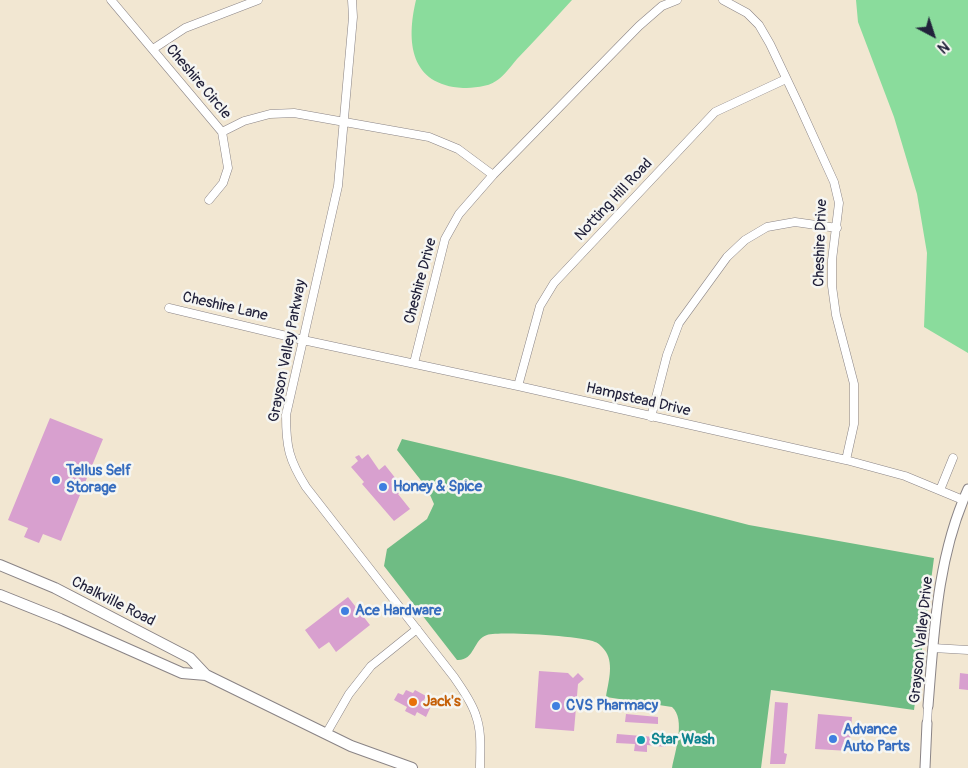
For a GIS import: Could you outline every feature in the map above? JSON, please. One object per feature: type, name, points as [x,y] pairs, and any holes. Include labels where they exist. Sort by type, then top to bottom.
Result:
[{"type":"main road","name":"Chalkville Road","points":[[0,565],[55,588],[190,658],[206,675],[363,751],[412,768]]},
{"type":"main road","name":"Chalkville Road","points":[[0,595],[182,673],[206,675]]},
{"type":"street","name":"Cheshire Circle","points":[[111,0],[222,132],[228,168],[223,183],[209,200]]},
{"type":"street","name":"Cheshire Circle","points":[[153,50],[185,28],[258,0]]},
{"type":"street","name":"Grayson Valley Parkway","points":[[352,0],[353,17],[338,186],[286,415],[286,436],[290,457],[306,487],[454,677],[476,715],[479,730],[480,768]]},
{"type":"street","name":"Cheshire Drive","points":[[414,363],[445,238],[459,214],[493,175],[639,26],[662,6],[677,0]]},
{"type":"street","name":"Cheshire Drive","points":[[723,0],[746,13],[759,25],[770,44],[834,182],[839,203],[832,260],[832,286],[836,315],[854,384],[854,424],[846,460]]},
{"type":"street","name":"Notting Hill Road","points":[[518,386],[540,306],[554,283],[715,112],[786,79]]},
{"type":"street","name":"Cheshire Circle","points":[[222,132],[244,121],[270,114],[294,114],[429,137],[458,149],[493,175]]},
{"type":"street","points":[[651,417],[667,355],[679,323],[727,256],[745,240],[768,227],[795,222],[837,228]]},
{"type":"street","name":"Cheshire Lane","points":[[169,308],[303,340]]},
{"type":"street","name":"Hampstead Drive","points":[[303,340],[846,460],[905,476],[963,500]]},
{"type":"street","points":[[940,490],[953,458]]},
{"type":"street","name":"Grayson Valley Drive","points":[[925,768],[928,706],[938,593],[947,551],[968,489]]},
{"type":"street","points":[[326,734],[349,694],[366,671],[417,629]]},
{"type":"street","points":[[933,648],[968,650]]},
{"type":"green space","points":[[416,0],[572,0],[499,79],[484,86],[463,88],[445,85],[432,79],[422,70],[416,59],[412,31]]},
{"type":"green space","points":[[856,0],[968,0],[968,353],[924,327],[927,253],[917,194],[894,117],[858,22]]},
{"type":"green space","points":[[402,439],[563,477],[749,525],[934,558],[914,710],[771,690],[761,768],[672,768],[679,727],[676,712],[672,707],[606,697],[610,663],[606,652],[597,643],[559,636],[495,634],[482,637],[471,654],[457,660],[384,566],[387,549],[427,519],[434,504],[427,488],[397,450]]},
{"type":"building","name":"Tellus Self Storage","points":[[50,418],[103,439],[61,541],[43,534],[39,543],[24,537],[28,528],[8,520]]},
{"type":"building","name":"Honey & Spice","points":[[368,454],[379,470],[385,465],[404,489],[398,494],[410,509],[394,521],[362,484],[364,482],[351,467],[358,461],[355,457],[359,455],[362,459]]},
{"type":"building","name":"Ace Hardware","points":[[348,597],[370,625],[336,652],[329,642],[319,649],[305,630]]},
{"type":"building","name":"CVS Pharmacy","points":[[539,671],[568,673],[573,678],[578,673],[584,679],[578,684],[574,731],[535,728]]},
{"type":"building","points":[[960,673],[968,674],[968,690],[959,689]]},
{"type":"building","name":"Jack's","points":[[406,690],[413,693],[415,690],[426,696],[424,700],[432,704],[426,717],[417,712],[415,716],[405,711],[407,707],[394,700],[398,693],[403,695]]},
{"type":"building","points":[[775,702],[788,703],[784,753],[787,754],[785,764],[770,764]]},
{"type":"building","points":[[626,714],[658,717],[658,724],[625,722]]},
{"type":"building","name":"Advance Auto Parts","points":[[818,714],[852,717],[849,751],[815,749]]},
{"type":"building","name":"Star Wash","points":[[617,734],[667,738],[666,747],[647,745],[647,752],[634,751],[635,744],[616,743]]},
{"type":"place","name":"Tellus Self Storage","points":[[56,480]]},
{"type":"place","name":"Honey & Spice","points":[[383,487]]},
{"type":"place","name":"Ace Hardware","points":[[345,611]]},
{"type":"place","name":"Jack's","points":[[413,702]]},
{"type":"place","name":"CVS Pharmacy","points":[[556,706]]},
{"type":"place","name":"Advance Auto Parts","points":[[833,739]]},
{"type":"place","name":"Star Wash","points":[[641,740]]}]
